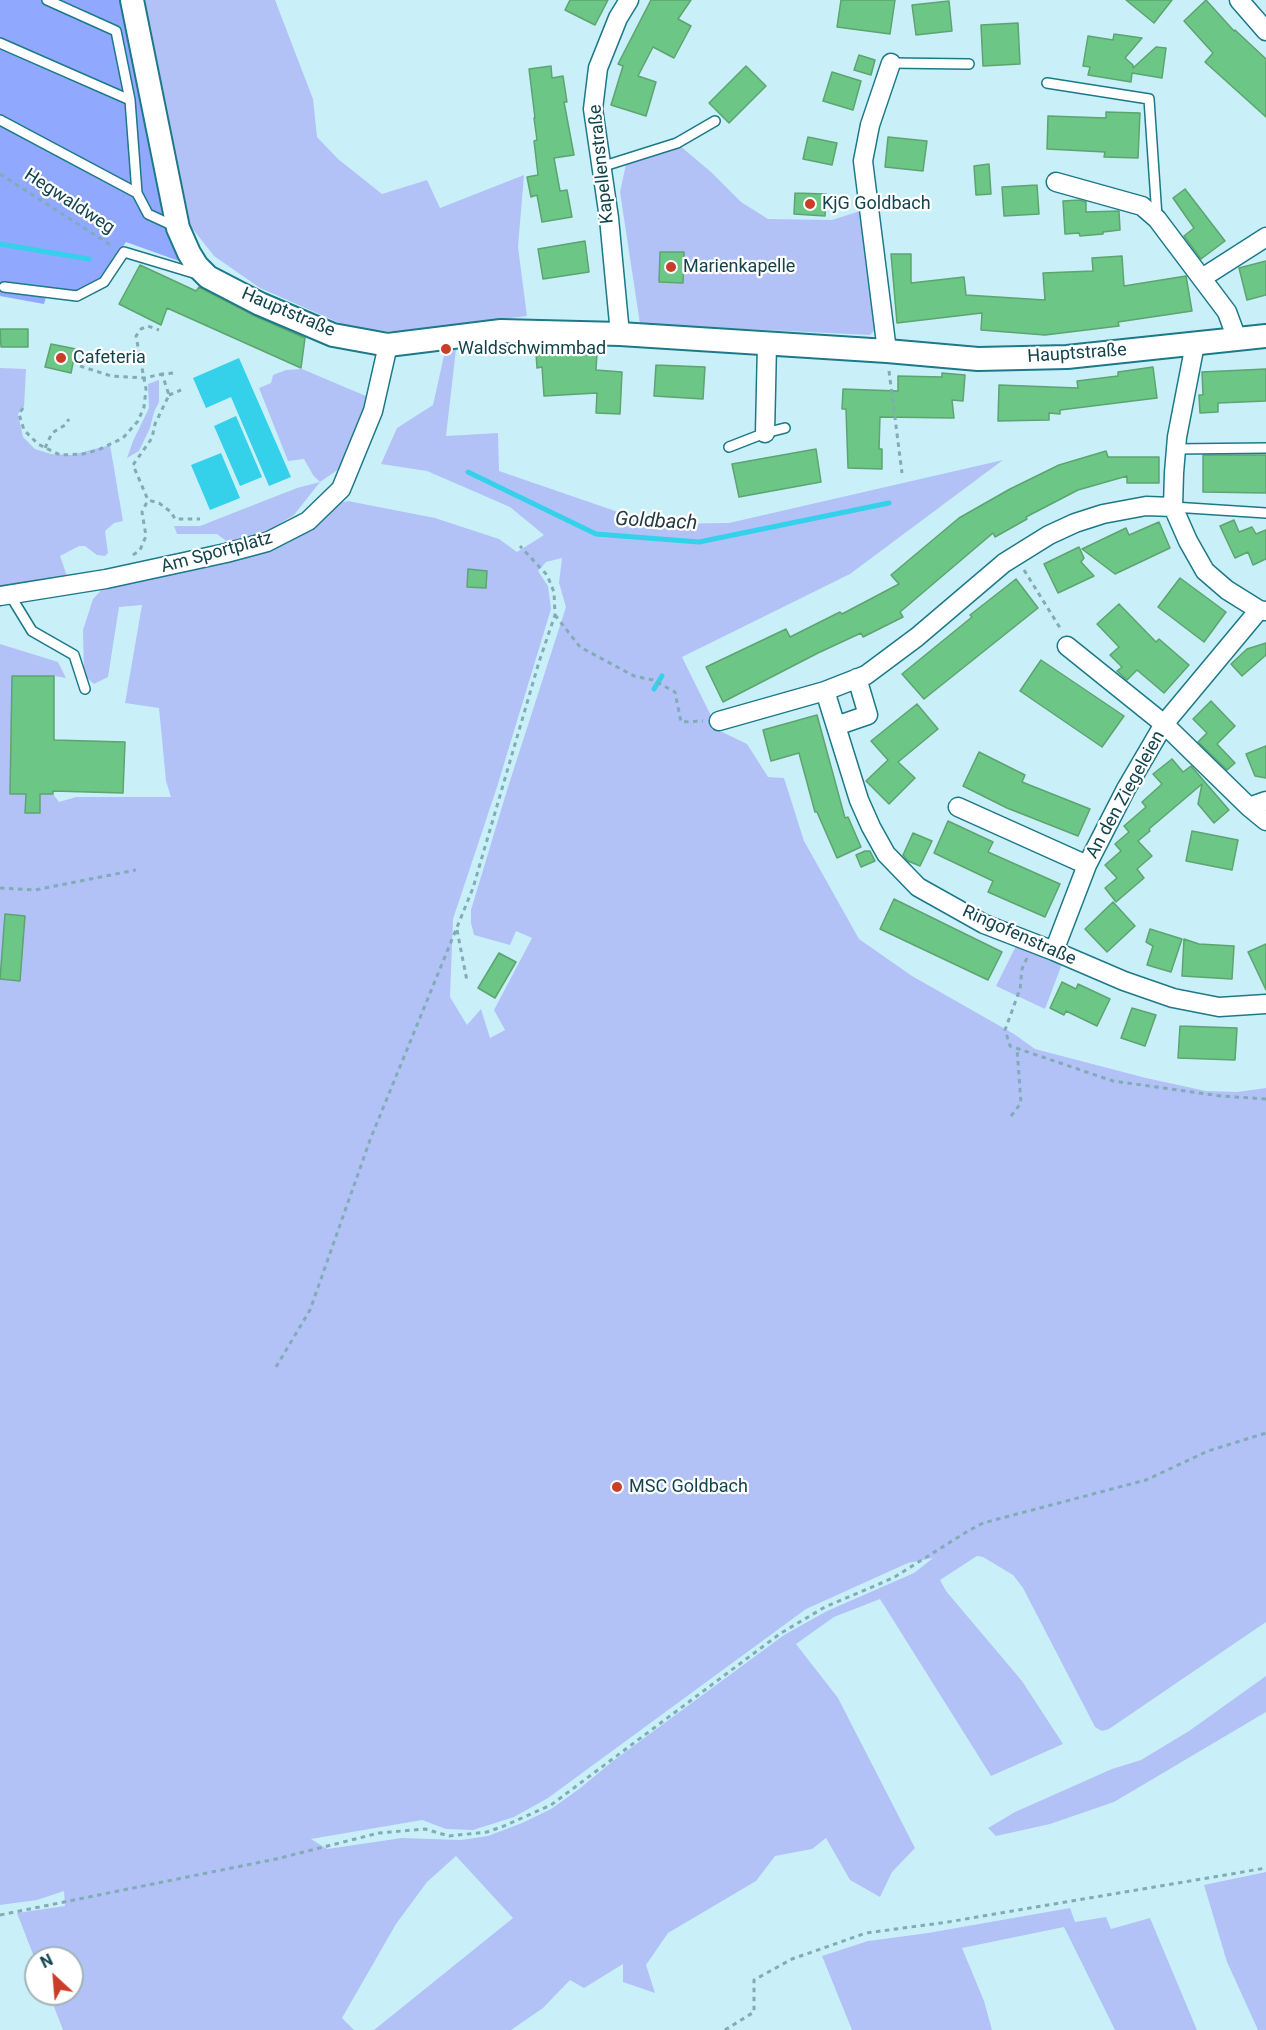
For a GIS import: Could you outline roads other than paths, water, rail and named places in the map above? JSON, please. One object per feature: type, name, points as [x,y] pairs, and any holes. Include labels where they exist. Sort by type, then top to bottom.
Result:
[{"type":"street","name":"Hauptstraße","points":[[132,0],[178,228],[189,254],[208,277],[260,304],[333,335],[388,345],[501,331],[620,334],[978,359],[1067,357],[1266,336]]},
{"type":"street","name":"Kapellenstraße","points":[[620,334],[609,218],[593,109],[598,68],[618,18],[629,0]]},
{"type":"street","points":[[1239,0],[1266,31]]},
{"type":"street","points":[[887,351],[863,161],[870,125],[891,63]]},
{"type":"street","points":[[1056,182],[1142,206],[1157,219],[1227,312],[1237,339]]},
{"type":"street","points":[[1202,278],[1266,237]]},
{"type":"street","points":[[765,433],[767,344]]},
{"type":"street","points":[[1195,344],[1184,394],[1176,449],[1173,507],[1188,542],[1205,571],[1227,590],[1262,611]]},
{"type":"street","name":"Am Sportplatz","points":[[5,596],[106,579],[226,554],[267,542],[308,521],[341,489],[373,411],[388,345]]},
{"type":"street","points":[[718,721],[825,691],[866,675],[917,637],[1004,563],[1049,535],[1103,513],[1146,506],[1173,507]]},
{"type":"street","name":"An den Ziegeleien","points":[[1054,951],[1087,865],[1125,789],[1164,724],[1262,611]]},
{"type":"street","name":"An den Ziegeleien","points":[[1067,646],[1258,804],[1266,821]]},
{"type":"street","points":[[836,726],[868,715],[857,678]]},
{"type":"street","name":"Ringofenstraße","points":[[825,691],[859,800],[871,827],[886,854],[918,887],[984,924],[1124,981],[1173,998],[1220,1007],[1266,1004]]},
{"type":"street","name":"An den Ziegeleien","points":[[958,807],[1087,865]]},
{"type":"lane","points":[[47,0],[116,31],[130,100],[137,193],[148,214],[178,228]]},
{"type":"lane","points":[[0,43],[130,100]]},
{"type":"lane","points":[[891,63],[969,64]]},
{"type":"lane","points":[[1047,83],[1149,99],[1157,219]]},
{"type":"lane","points":[[0,120],[137,193]]},
{"type":"lane","points":[[601,167],[677,143],[715,121]]},
{"type":"lane","points":[[4,287],[77,296],[104,282],[124,252],[208,277]]},
{"type":"lane","points":[[729,447],[785,428]]},
{"type":"lane","points":[[1176,449],[1266,448]]},
{"type":"lane","points":[[1173,507],[1266,513]]},
{"type":"lane","points":[[5,596],[32,631],[74,655],[85,689]]},
{"type":"waterway","points":[[0,244],[89,259]]},
{"type":"waterway","name":"Goldbach","points":[[468,472],[596,534],[699,542],[889,503]]},
{"type":"waterway","points":[[654,689],[662,676]]},
{"type":"place","name":"KjG Goldbach","points":[[810,204]]},
{"type":"place","name":"Marienkapelle","points":[[671,267]]},
{"type":"place","name":"Waldschwimmbad","points":[[446,349]]},
{"type":"place","name":"Cafeteria","points":[[61,358]]},
{"type":"place","name":"MSC Goldbach","points":[[617,1487]]}]
